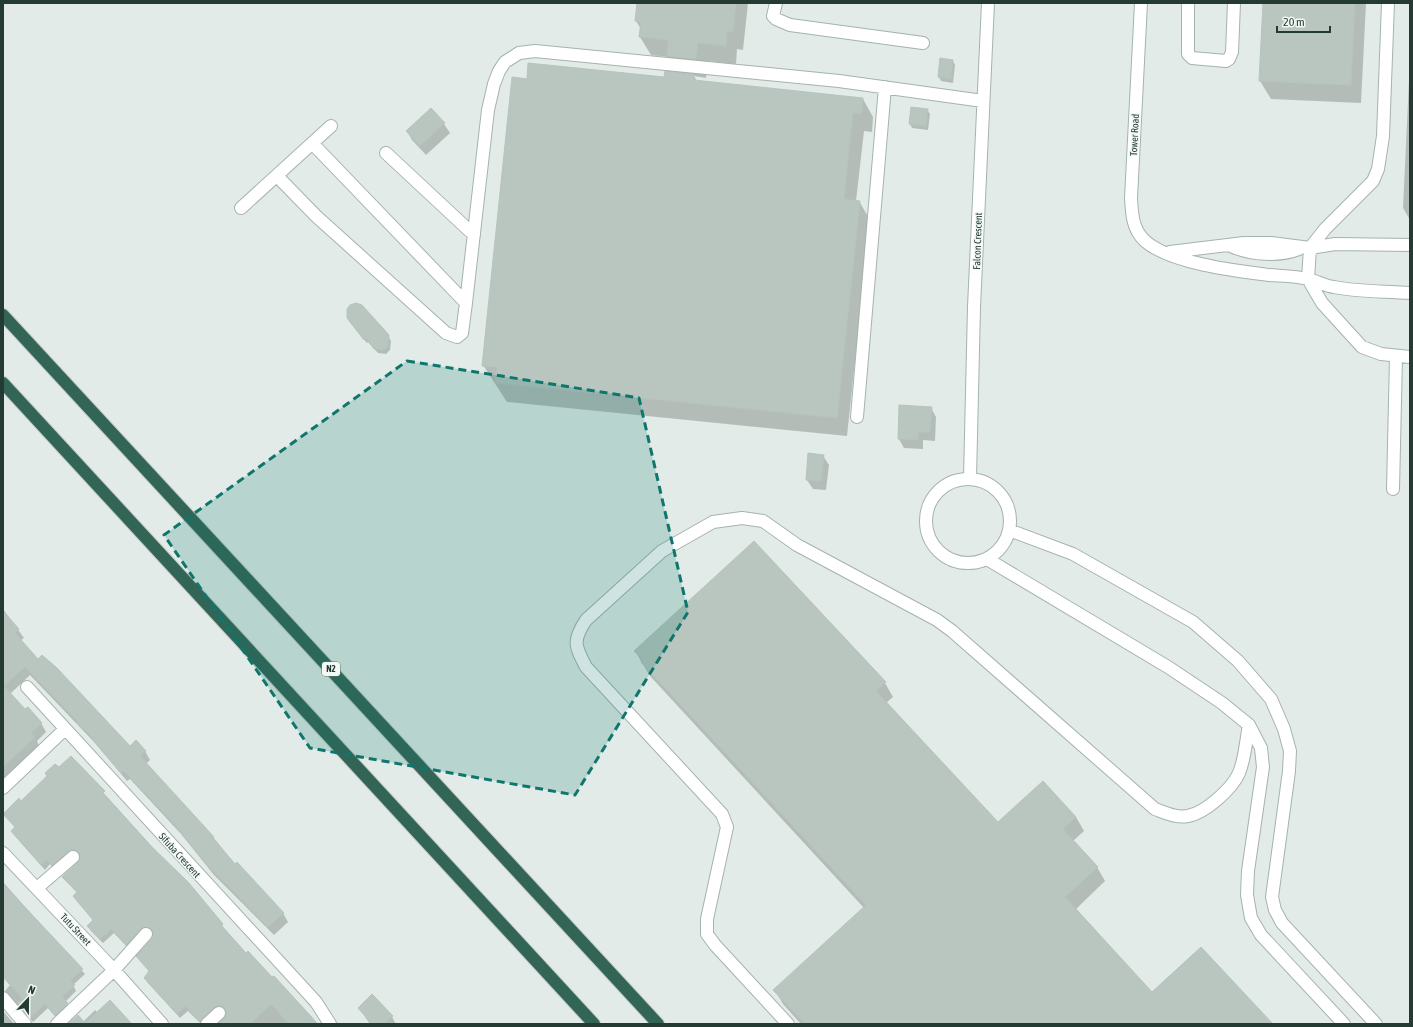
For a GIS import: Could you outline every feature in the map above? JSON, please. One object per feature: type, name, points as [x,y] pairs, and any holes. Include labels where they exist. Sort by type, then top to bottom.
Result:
[{"type":"highway","name":"N2","points":[[3,315],[658,1024]]},
{"type":"highway","points":[[3,383],[594,1024]]},
{"type":"street","points":[[776,3],[773,16],[776,19],[790,25],[923,43]]},
{"type":"street","name":"Falcon Crescent","points":[[970,478],[974,315],[988,3]]},
{"type":"street","name":"Tower Road","points":[[1140,3],[1131,198],[1134,226],[1144,240],[1164,252],[1192,262],[1227,269],[1308,279],[1332,287],[1345,289],[1410,293]]},
{"type":"street","points":[[1188,3],[1188,54],[1192,58],[1226,61],[1229,59],[1232,52],[1234,3]]},
{"type":"street","points":[[1305,248],[1373,181],[1378,168],[1383,136],[1388,3]]},
{"type":"street","points":[[277,176],[316,216],[450,336],[457,337],[462,333],[488,110],[494,84],[499,71],[505,62],[519,53],[535,51],[839,81],[945,97],[983,101]]},
{"type":"street","points":[[856,417],[885,87]]},
{"type":"street","points":[[241,208],[331,126]]},
{"type":"street","points":[[312,143],[466,303]]},
{"type":"street","points":[[386,153],[474,235]]},
{"type":"street","points":[[1164,252],[1228,244],[1271,243],[1305,248],[1334,244],[1410,245]]},
{"type":"street","points":[[1305,248],[1308,279],[1322,303],[1358,343],[1372,352],[1410,358]]},
{"type":"street","points":[[1393,489],[1396,357]]},
{"type":"street","points":[[970,478],[983,481],[994,488],[1004,498],[1009,510],[1011,523],[1007,538],[999,550],[988,559],[973,563],[959,563],[945,557],[934,547],[927,534],[925,519],[928,506],[934,494],[944,485],[956,480],[970,478]]},
{"type":"street","points":[[788,1024],[715,945],[707,934],[706,919],[727,827],[722,814],[586,667],[577,650],[577,634],[586,620],[662,551],[712,522],[742,518],[763,521],[797,545],[936,620],[952,631],[1155,809],[1173,816],[1189,816],[1211,806],[1231,786],[1239,773],[1249,725]]},
{"type":"street","points":[[1009,530],[1073,554],[1193,622],[1238,661],[1271,699],[1282,724],[1290,751],[1289,772],[1272,897],[1274,910],[1282,923],[1376,1024]]},
{"type":"street","points":[[988,559],[1168,667],[1222,703],[1249,725],[1260,748],[1263,767],[1248,871],[1247,895],[1251,918],[1261,935],[1344,1024]]},
{"type":"street","name":"Sifuba Crescent","points":[[27,687],[316,1002],[330,1024]]},
{"type":"street","points":[[3,788],[66,729]]},
{"type":"street","name":"Tutu Street","points":[[3,853],[114,970],[162,1024]]},
{"type":"street","points":[[37,888],[74,857]]},
{"type":"street","points":[[57,1024],[114,970],[146,934]]},
{"type":"street","points":[[3,998],[26,1024]]},
{"type":"street","points":[[208,1024],[219,1013]]},
{"type":"highlighted area","points":[[407,361],[639,398],[688,612],[575,795],[310,748],[164,535]]},
{"type":"building","points":[[637,3],[736,3],[733,32],[727,31],[726,46],[698,43],[696,59],[667,56],[668,40],[639,37],[641,22],[635,21]]},
{"type":"building","points":[[1263,3],[1355,3],[1351,85],[1259,81]]},
{"type":"building","points":[[940,58],[953,60],[951,79],[938,77]]},
{"type":"building","points":[[528,63],[664,77],[665,71],[694,74],[694,80],[863,98],[862,114],[853,113],[844,199],[860,201],[837,418],[495,383],[497,367],[482,366],[512,77],[527,79]]},
{"type":"building","points":[[911,107],[928,109],[926,126],[909,124]]},
{"type":"building","points":[[431,108],[445,123],[420,146],[406,131]]},
{"type":"building","points":[[356,303],[362,305],[389,335],[388,346],[384,350],[374,349],[366,338],[364,340],[347,318],[347,309],[350,305]]},
{"type":"building","points":[[899,405],[932,407],[930,432],[919,432],[918,440],[898,439]]},
{"type":"building","points":[[808,453],[824,455],[821,481],[806,480]]},
{"type":"building","points":[[754,541],[886,682],[876,691],[998,822],[1043,781],[1076,817],[1063,829],[1098,867],[1065,897],[1152,992],[1201,947],[1273,1024],[805,1024],[773,990],[866,905],[641,662],[643,660],[634,651]]},
{"type":"building","points":[[3,611],[19,629],[15,633],[38,659],[42,655],[57,668],[130,746],[136,740],[146,751],[140,756],[214,837],[213,838],[235,864],[237,862],[284,913],[268,927],[208,866],[175,825],[124,771],[121,773],[88,733],[25,667],[4,686],[25,709],[28,707],[42,723],[31,733],[35,737],[3,767]]},
{"type":"building","points":[[71,756],[105,791],[103,793],[150,845],[189,883],[223,924],[221,925],[246,953],[248,951],[272,977],[274,976],[318,1024],[289,1024],[271,1004],[250,1024],[218,1024],[226,1015],[225,1008],[221,1006],[214,1007],[200,1022],[185,1006],[177,1014],[144,978],[149,971],[136,956],[152,939],[153,932],[151,929],[143,927],[126,945],[111,929],[100,939],[87,926],[93,920],[73,896],[77,892],[62,877],[78,862],[80,859],[79,852],[71,850],[52,866],[47,860],[41,865],[11,831],[15,827],[3,814],[19,798],[21,801],[47,776],[45,773],[55,764],[59,767]]},
{"type":"building","points":[[3,884],[83,969],[70,981],[75,985],[62,997],[68,1003],[55,1016],[45,1004],[30,1018],[17,1003],[22,999],[21,997],[3,977]]},
{"type":"building","points":[[372,994],[393,1016],[384,1024],[372,1024],[358,1008]]},
{"type":"building","points":[[110,1000],[132,1024],[68,1024],[78,1015],[85,1023]]}]
